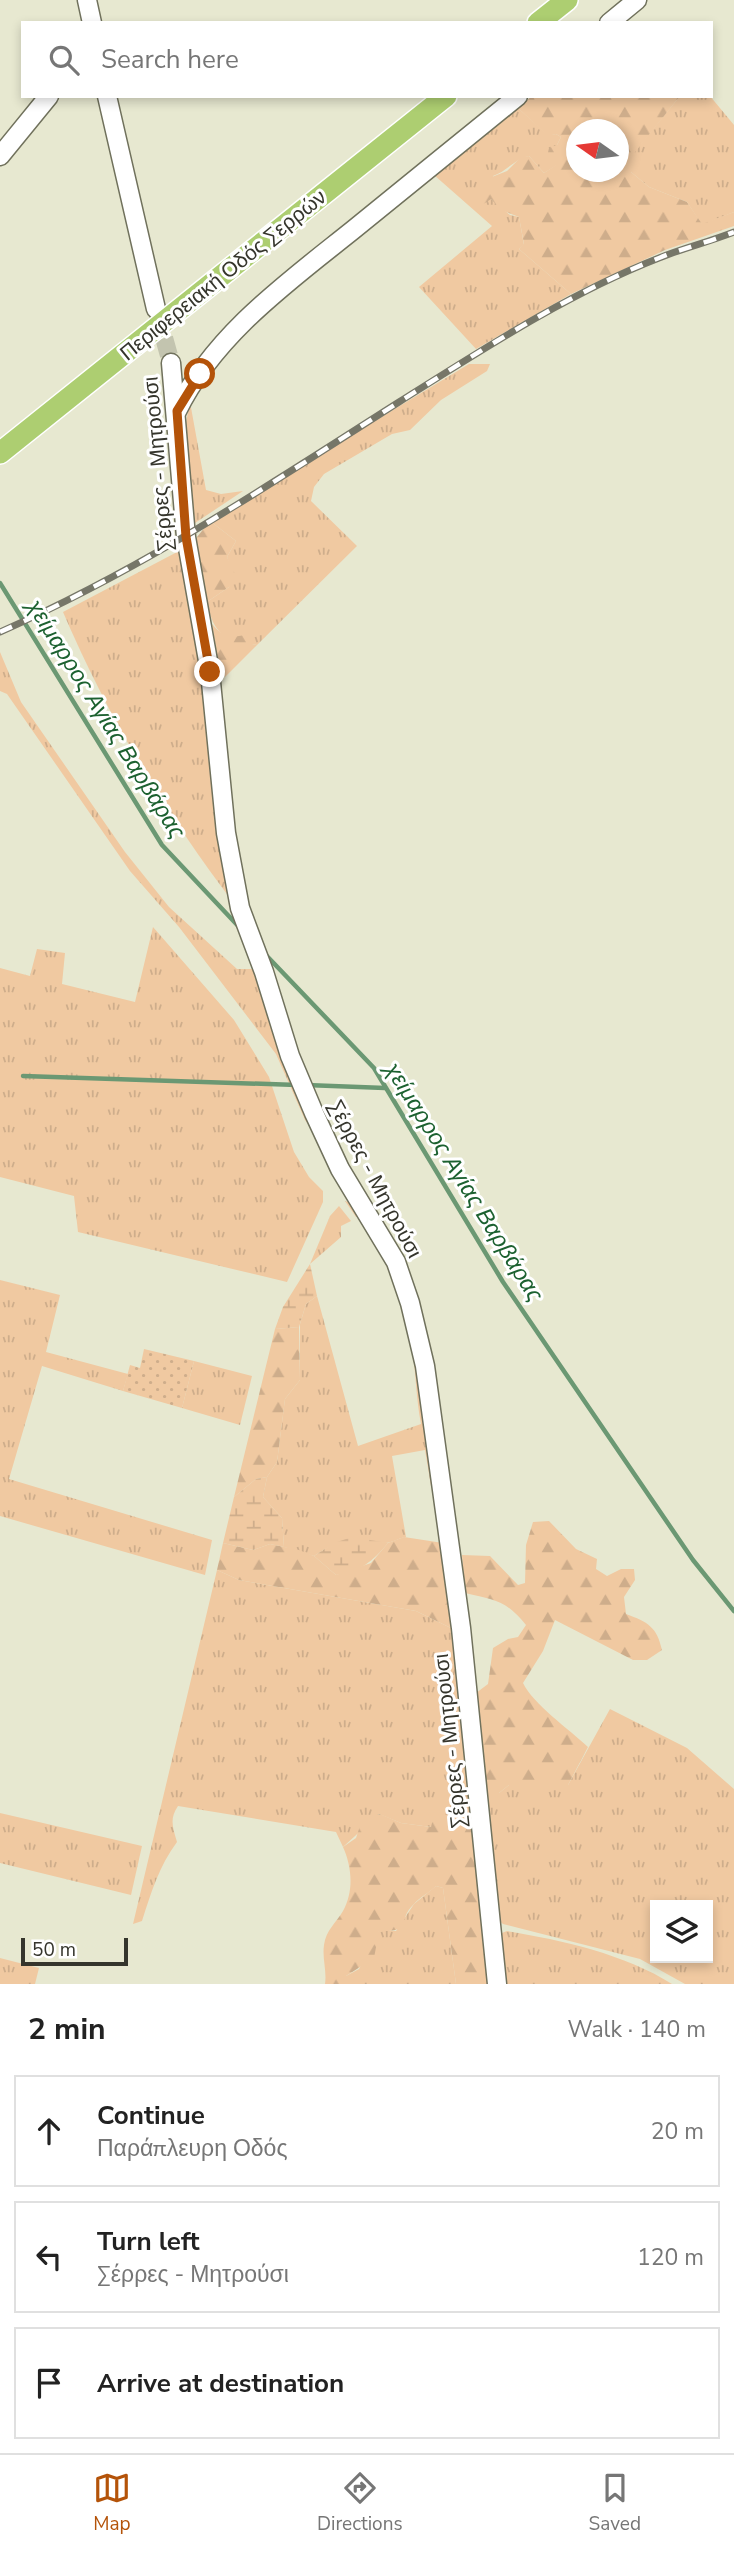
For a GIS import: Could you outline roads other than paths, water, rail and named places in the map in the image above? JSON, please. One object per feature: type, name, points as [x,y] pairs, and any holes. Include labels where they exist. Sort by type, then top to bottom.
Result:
[{"type":"main road","points":[[541,21],[567,0]]},
{"type":"main road","name":"Περιφερειακή Οδός Σερρών","points":[[0,453],[444,98]]},
{"type":"street","points":[[88,0],[92,21]]},
{"type":"street","points":[[611,21],[637,0]]},
{"type":"street","points":[[0,156],[47,98]]},
{"type":"street","points":[[107,98],[156,309]]},
{"type":"street","points":[[177,411],[185,393],[218,349],[262,306],[516,98]]},
{"type":"street","name":"Σέρρες - Μητρούσι","points":[[172,363],[186,537],[210,672],[226,832],[240,908],[264,972],[290,1056],[314,1113],[340,1168],[396,1262],[413,1315],[435,1428],[454,1575],[497,1984]]},
{"type":"waterway","name":"χείμαρρος Αγίας Βαρβάρας","points":[[0,583],[162,845],[241,929]]},
{"type":"waterway","name":"χείμαρρος Αγίας Βαρβάρας","points":[[264,953],[374,1068],[503,1282],[693,1560],[734,1611]]},
{"type":"waterway","points":[[23,1076],[297,1085]]},
{"type":"waterway","points":[[306,1085],[385,1088]]},
{"type":"tunnel","points":[[157,312],[171,363]]},
{"type":"railway","points":[[0,632],[105,581],[155,553],[253,495],[526,324],[591,288],[659,258],[734,232]]}]
